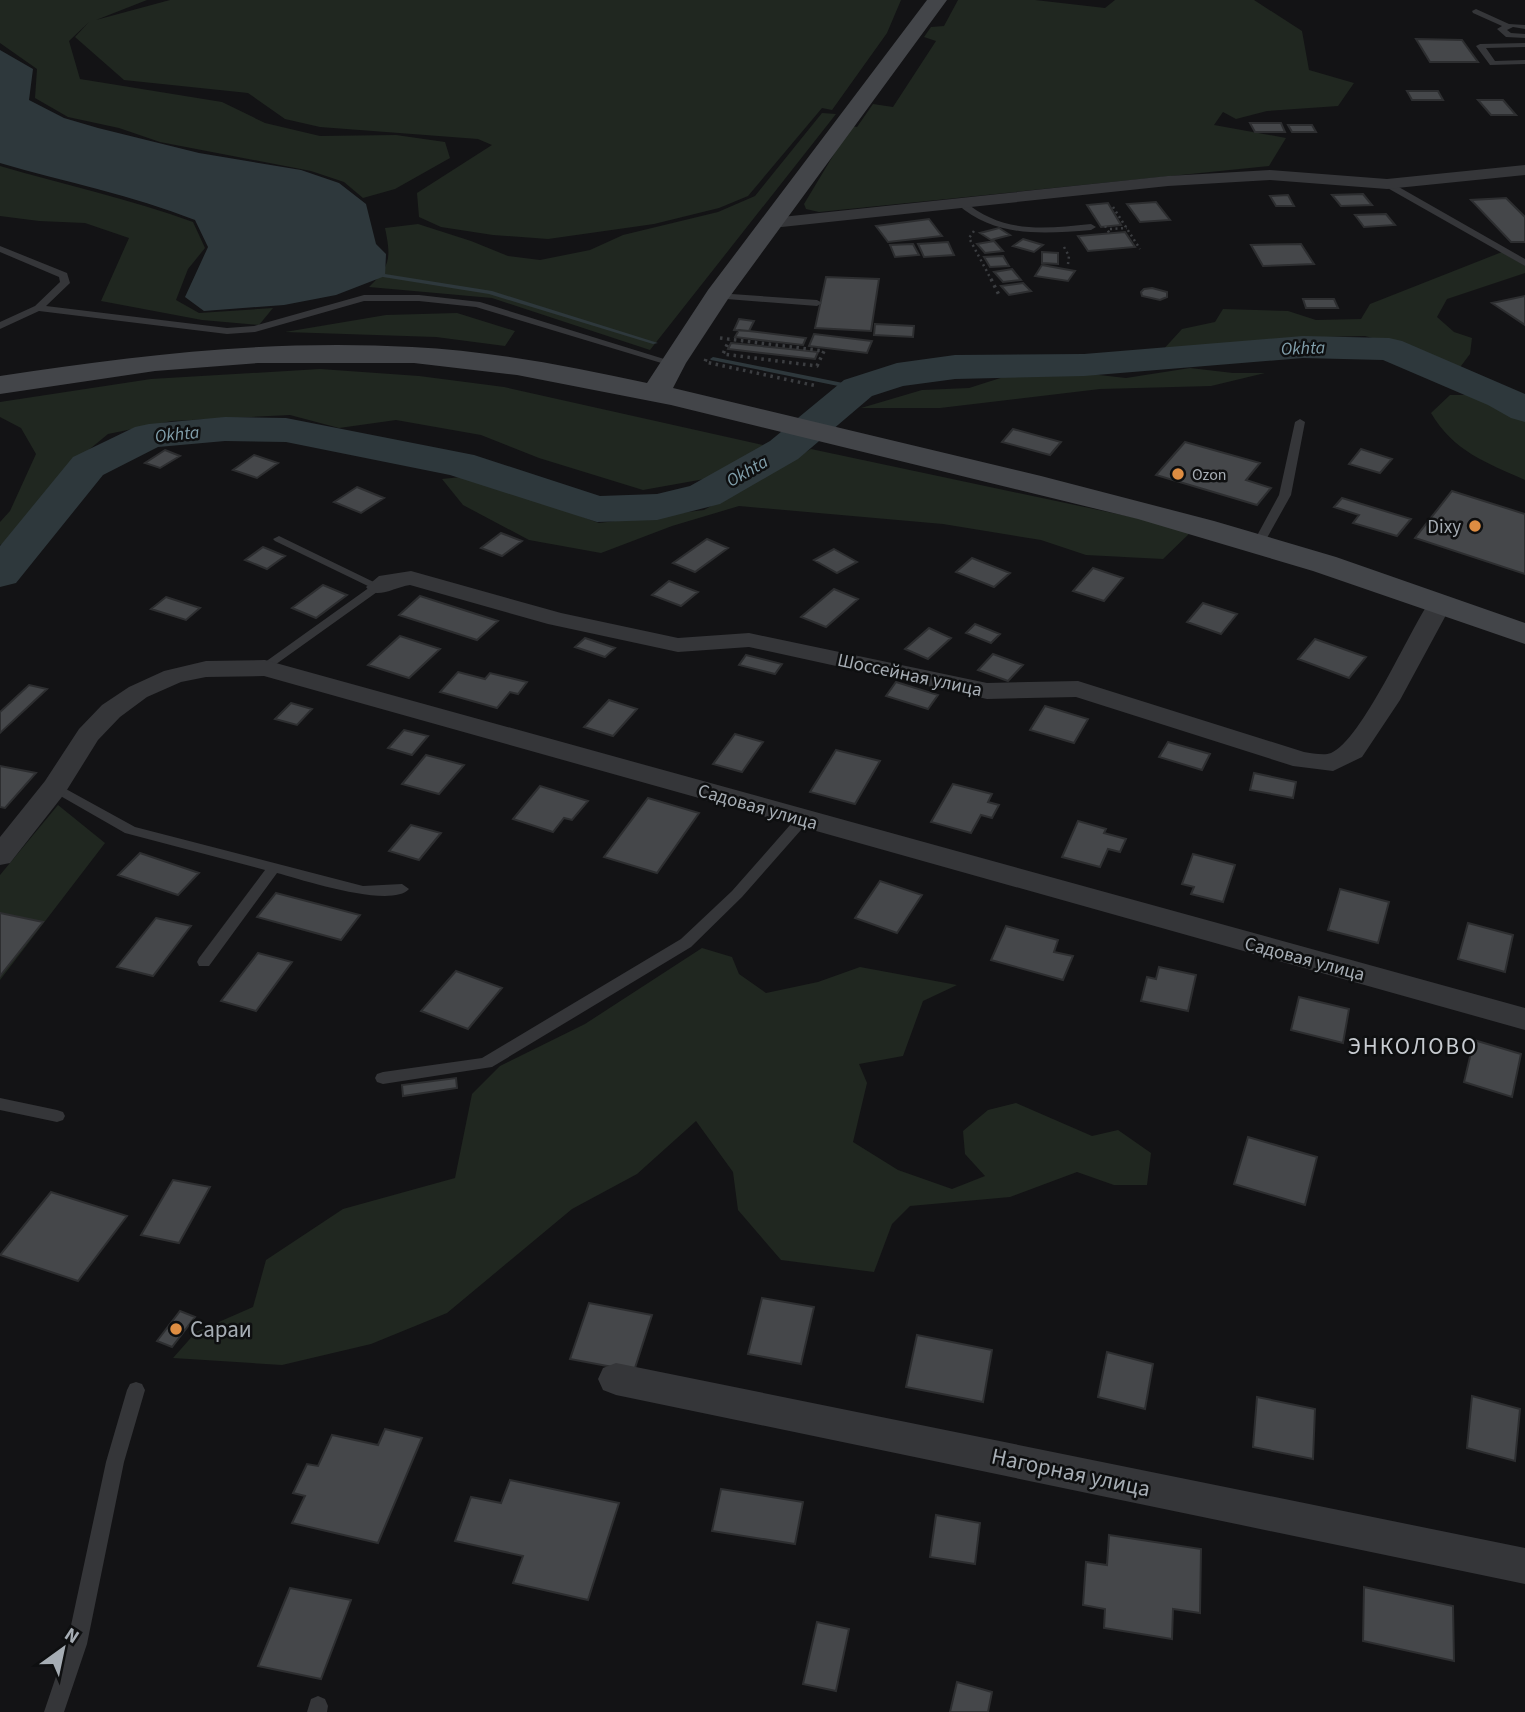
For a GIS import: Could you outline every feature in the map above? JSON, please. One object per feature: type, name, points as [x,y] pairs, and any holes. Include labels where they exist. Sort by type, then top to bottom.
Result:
[{"type":"main road","points":[[656,393],[672,363],[717,296],[937,0]]},
{"type":"main road","points":[[0,385],[118,365],[222,355],[312,352],[442,358],[521,368],[656,393],[737,412],[1259,543],[1525,634]]},
{"type":"street","points":[[772,223],[1168,181],[1270,175],[1387,184],[1525,170]]},
{"type":"street","name":"Шоссейная улица","points":[[378,587],[387,582],[411,578],[557,619],[678,645],[749,640],[987,691],[1078,689],[1302,760],[1333,762],[1353,751],[1387,700],[1440,604]]},
{"type":"street","name":"Садовая улица","points":[[0,856],[48,797],[88,735],[111,711],[138,692],[173,676],[206,669],[265,668],[1525,1019]]},
{"type":"street","name":"Нагорная улица","points":[[616,1379],[1525,1566]]},
{"type":"lane","points":[[1476,12],[1506,26],[1525,27]]},
{"type":"lane","points":[[1506,26],[1501,31],[1524,39]]},
{"type":"lane","points":[[1524,39],[1480,46],[1493,63],[1525,62]]},
{"type":"lane","points":[[1387,184],[1525,263]]},
{"type":"lane","points":[[960,202],[971,215],[984,220],[1038,231],[1091,227]]},
{"type":"lane","points":[[1458,237],[1469,231]]},
{"type":"lane","points":[[0,249],[64,275],[65,283],[38,308],[0,326],[0,316]]},
{"type":"lane","points":[[717,296],[817,303]]},
{"type":"lane","points":[[38,308],[227,331],[255,329],[364,298],[419,298],[477,304],[672,363]]},
{"type":"lane","points":[[1259,543],[1285,495],[1300,422]]},
{"type":"lane","points":[[265,668],[378,587],[279,539]]},
{"type":"lane","points":[[48,797],[130,830],[274,868],[363,891],[402,889]]},
{"type":"lane","points":[[383,1078],[486,1063],[686,943],[737,894],[803,819]]},
{"type":"lane","points":[[204,962],[274,868]]},
{"type":"lane","points":[[0,1104],[57,1116]]},
{"type":"lane","points":[[54,1712],[77,1644],[116,1462],[136,1390]]},
{"type":"path","points":[[1109,200],[1140,249]]},
{"type":"path","points":[[984,220],[969,238],[999,295]]},
{"type":"path","points":[[1105,226],[1110,233]]},
{"type":"path","points":[[717,338],[824,351],[817,366],[723,354],[729,340]]},
{"type":"path","points":[[711,350],[705,362],[817,386]]},
{"type":"shaded area","points":[[0,0],[147,0],[96,20],[170,0],[901,0],[887,33],[832,110],[822,108],[748,196],[719,208],[654,224],[548,239],[493,235],[441,227],[419,217],[417,193],[492,145],[478,139],[320,127],[285,119],[248,93],[124,80],[75,37],[89,22],[69,41],[80,79],[222,102],[265,123],[320,136],[396,135],[445,142],[450,158],[395,189],[363,198],[344,182],[311,171],[160,142],[119,128],[68,117],[35,98],[37,69],[0,43]]},
{"type":"shaded area","points":[[958,0],[1035,0],[1105,8],[1115,0],[1254,0],[1302,31],[1309,70],[1354,83],[1338,106],[1267,111],[1236,119],[1223,112],[1214,125],[1286,138],[1269,166],[819,212],[806,209],[804,204],[851,126],[857,127],[873,104],[893,107],[936,41],[924,37],[931,27],[944,26]]},
{"type":"shaded area","points":[[0,50],[33,69],[29,100],[64,118],[199,153],[301,170],[339,183],[366,204],[376,244],[386,254],[385,276],[336,295],[284,305],[204,311],[185,297],[208,247],[195,220],[123,196],[0,163]]},
{"type":"shaded area","points":[[822,113],[836,114],[650,350],[492,298],[369,287],[382,273],[388,260],[385,228],[418,224],[508,256],[540,260],[590,250],[623,235],[718,212],[755,196]]},
{"type":"shaded area","points":[[0,166],[193,222],[205,248],[188,269],[176,300],[199,313],[273,308],[259,325],[202,320],[101,301],[129,238],[85,223],[0,216]]},
{"type":"shaded area","points":[[1502,252],[1525,266],[1525,273],[1447,299],[1437,317],[1454,332],[1472,338],[1470,354],[1458,370],[1419,351],[1365,336],[1288,338],[1161,352],[1182,329],[1215,322],[1223,309],[1288,311],[1316,320],[1361,319],[1370,304]]},
{"type":"shaded area","points":[[457,313],[515,331],[505,346],[436,337],[285,332],[386,315]]},
{"type":"shaded area","points":[[1190,368],[1233,373],[1265,373],[1211,386],[1100,389],[940,408],[861,408],[922,390],[969,388],[1013,374],[1072,372],[1126,378]]},
{"type":"shaded area","points":[[320,369],[419,376],[504,387],[767,446],[710,478],[643,490],[539,458],[481,435],[396,420],[339,428],[290,415],[172,421],[108,434],[68,467],[62,490],[30,520],[16,540],[0,545],[0,522],[10,511],[36,454],[21,428],[0,417],[0,402],[151,379]]},
{"type":"shaded area","points":[[1450,395],[1480,395],[1525,419],[1525,480],[1472,454],[1440,426],[1431,413]]},
{"type":"shaded area","points":[[811,449],[1193,530],[1163,559],[1086,555],[1041,540],[943,524],[739,506],[672,526],[601,553],[529,540],[463,505],[442,479],[471,476],[599,523],[704,510]]},
{"type":"shaded area","points":[[58,805],[105,843],[0,980],[0,875]]},
{"type":"shaded area","points":[[702,948],[732,957],[739,974],[766,993],[818,982],[860,967],[957,985],[923,1001],[903,1056],[859,1064],[867,1083],[853,1142],[898,1170],[952,1189],[985,1176],[965,1154],[963,1131],[988,1110],[1016,1103],[1092,1136],[1118,1130],[1151,1153],[1147,1185],[1114,1185],[1077,1172],[1010,1197],[910,1206],[892,1224],[874,1272],[781,1260],[738,1210],[733,1172],[696,1121],[637,1174],[572,1209],[447,1313],[371,1344],[282,1365],[173,1358],[196,1332],[253,1307],[266,1260],[343,1209],[455,1178],[472,1094],[500,1066],[585,1024]]},
{"type":"building","points":[[1416,39],[1462,40],[1478,62],[1430,62]]},
{"type":"building","points":[[1407,91],[1438,91],[1443,100],[1412,100]]},
{"type":"building","points":[[1478,100],[1503,100],[1516,115],[1491,115]]},
{"type":"building","points":[[1250,123],[1281,123],[1285,132],[1255,132]]},
{"type":"building","points":[[1288,125],[1312,125],[1316,132],[1292,132]]},
{"type":"building","points":[[1363,194],[1372,205],[1341,206],[1332,195]]},
{"type":"building","points":[[1288,195],[1294,206],[1276,206],[1270,196]]},
{"type":"building","points":[[1506,198],[1525,217],[1525,242],[1511,242],[1471,200]]},
{"type":"building","points":[[1156,202],[1170,220],[1140,222],[1127,204]]},
{"type":"building","points":[[1108,203],[1121,225],[1101,227],[1087,205]]},
{"type":"building","points":[[1386,214],[1395,225],[1364,227],[1355,215]]},
{"type":"building","points":[[929,219],[942,236],[888,242],[876,226]]},
{"type":"building","points":[[999,228],[1010,235],[991,240],[980,233]]},
{"type":"building","points":[[1125,232],[1135,247],[1088,251],[1078,236]]},
{"type":"building","points":[[1023,239],[1043,245],[1034,252],[1013,246]]},
{"type":"building","points":[[994,241],[1003,251],[985,253],[977,244]]},
{"type":"building","points":[[948,242],[954,255],[924,257],[918,244]]},
{"type":"building","points":[[913,244],[919,255],[895,257],[890,245]]},
{"type":"building","points":[[1301,244],[1314,264],[1263,266],[1251,245]]},
{"type":"building","points":[[1042,252],[1058,253],[1058,264],[1042,263]]},
{"type":"building","points":[[1003,256],[1009,266],[990,267],[984,257]]},
{"type":"building","points":[[1042,265],[1075,271],[1068,281],[1035,276]]},
{"type":"building","points":[[1012,269],[1021,280],[1003,282],[994,272]]},
{"type":"building","points":[[826,277],[879,279],[871,331],[815,328]]},
{"type":"building","points":[[1023,283],[1031,291],[1009,295],[1001,286]]},
{"type":"building","points":[[1144,289],[1167,292],[1167,297],[1160,300],[1142,296]]},
{"type":"building","points":[[1525,296],[1525,325],[1492,303]]},
{"type":"building","points":[[1303,299],[1334,299],[1338,308],[1306,308]]},
{"type":"building","points":[[739,319],[754,321],[749,331],[734,330]]},
{"type":"building","points":[[875,324],[914,326],[913,337],[874,335]]},
{"type":"building","points":[[739,330],[806,338],[803,345],[735,337]]},
{"type":"building","points":[[814,334],[872,341],[867,353],[809,346]]},
{"type":"building","points":[[731,343],[818,352],[815,359],[728,349]]},
{"type":"building","points":[[1013,429],[1061,442],[1050,455],[1002,442]]},
{"type":"building","points":[[1185,442],[1260,463],[1246,480],[1271,488],[1257,505],[1156,475]]},
{"type":"building","points":[[1361,449],[1392,459],[1380,473],[1349,464]]},
{"type":"building","points":[[165,450],[180,456],[160,468],[145,463]]},
{"type":"building","points":[[254,455],[278,463],[257,478],[233,470]]},
{"type":"building","points":[[357,487],[384,498],[361,513],[334,502]]},
{"type":"building","name":"Dixy","points":[[1452,491],[1525,514],[1525,574],[1415,538]]},
{"type":"building","points":[[1342,498],[1411,519],[1397,536],[1353,523],[1359,515],[1334,507]]},
{"type":"building","points":[[501,533],[522,541],[502,556],[481,548]]},
{"type":"building","points":[[707,539],[728,548],[695,572],[673,563]]},
{"type":"building","points":[[263,547],[285,556],[267,569],[245,560]]},
{"type":"building","points":[[834,549],[857,562],[837,573],[814,560]]},
{"type":"building","points":[[972,558],[1010,573],[994,587],[956,572]]},
{"type":"building","points":[[1093,568],[1123,578],[1104,601],[1073,591]]},
{"type":"building","points":[[669,581],[698,592],[681,606],[652,595]]},
{"type":"building","points":[[323,585],[347,595],[316,618],[292,608]]},
{"type":"building","points":[[834,589],[858,599],[826,627],[801,617]]},
{"type":"building","points":[[420,596],[498,621],[477,640],[399,615]]},
{"type":"building","points":[[166,597],[200,608],[186,620],[151,609]]},
{"type":"building","points":[[1203,603],[1237,614],[1221,634],[1187,622]]},
{"type":"building","points":[[975,624],[1000,634],[991,643],[966,633]]},
{"type":"building","points":[[929,628],[951,638],[928,659],[905,649]]},
{"type":"building","points":[[400,636],[440,649],[409,678],[368,665]]},
{"type":"building","points":[[585,638],[615,648],[605,657],[575,647]]},
{"type":"building","points":[[1315,639],[1366,657],[1349,678],[1298,659]]},
{"type":"building","points":[[993,654],[1023,665],[1008,681],[978,670]]},
{"type":"building","points":[[746,655],[782,664],[775,674],[739,665]]},
{"type":"building","points":[[458,672],[485,679],[490,673],[527,682],[518,694],[510,692],[497,708],[440,692]]},
{"type":"building","points":[[896,682],[938,695],[928,709],[886,696]]},
{"type":"building","points":[[29,685],[47,689],[0,733],[0,712]]},
{"type":"building","points":[[609,700],[637,709],[613,736],[584,727]]},
{"type":"building","points":[[291,703],[312,709],[297,725],[275,719]]},
{"type":"building","points":[[1045,706],[1088,719],[1074,743],[1030,730]]},
{"type":"building","points":[[404,730],[428,736],[412,755],[388,748]]},
{"type":"building","points":[[735,734],[763,742],[742,772],[713,764]]},
{"type":"building","points":[[1168,742],[1210,754],[1202,770],[1159,757]]},
{"type":"building","points":[[836,750],[880,761],[855,804],[810,792]]},
{"type":"building","points":[[426,755],[464,765],[439,794],[402,784]]},
{"type":"building","points":[[0,766],[36,773],[5,808],[0,807]]},
{"type":"building","points":[[1254,773],[1296,782],[1293,798],[1250,790]]},
{"type":"building","points":[[953,784],[992,794],[988,802],[999,805],[992,818],[981,815],[971,833],[931,822]]},
{"type":"building","points":[[540,786],[588,801],[572,820],[564,818],[553,832],[513,819]]},
{"type":"building","points":[[648,798],[699,813],[657,873],[604,857]]},
{"type":"building","points":[[1078,821],[1106,829],[1104,833],[1126,839],[1120,852],[1108,849],[1100,867],[1062,857]]},
{"type":"building","points":[[411,825],[441,833],[419,860],[389,851]]},
{"type":"building","points":[[140,853],[199,873],[178,895],[118,875]]},
{"type":"building","points":[[1193,854],[1235,865],[1223,902],[1191,894],[1194,887],[1182,884]]},
{"type":"building","points":[[880,881],[922,895],[897,933],[855,918]]},
{"type":"building","points":[[1340,889],[1389,902],[1378,943],[1328,930]]},
{"type":"building","points":[[276,893],[360,915],[341,940],[257,917]]},
{"type":"building","points":[[0,913],[43,922],[0,976]]},
{"type":"building","points":[[156,918],[191,926],[153,976],[117,967]]},
{"type":"building","points":[[1468,923],[1513,935],[1505,972],[1458,959]]},
{"type":"building","points":[[1006,926],[1058,940],[1054,952],[1073,956],[1063,980],[991,960]]},
{"type":"building","points":[[258,953],[292,962],[256,1011],[221,1001]]},
{"type":"building","points":[[1159,967],[1196,975],[1188,1011],[1141,1001],[1147,977],[1156,979]]},
{"type":"building","points":[[456,971],[502,988],[468,1029],[421,1011]]},
{"type":"building","points":[[1299,997],[1349,1009],[1343,1043],[1291,1030]]},
{"type":"building","points":[[1474,1040],[1521,1054],[1512,1097],[1464,1082]]},
{"type":"building","points":[[456,1078],[457,1088],[403,1096],[402,1085]]},
{"type":"building","points":[[1248,1137],[1317,1157],[1305,1205],[1234,1184]]},
{"type":"building","points":[[173,1180],[210,1187],[179,1243],[141,1235]]},
{"type":"building","points":[[51,1192],[127,1216],[78,1281],[0,1255]]},
{"type":"building","points":[[762,1298],[814,1307],[801,1364],[748,1354]]},
{"type":"building","points":[[589,1303],[652,1315],[634,1371],[570,1359]]},
{"type":"building","name":"Сараи","points":[[180,1311],[195,1317],[172,1347],[157,1341]]},
{"type":"building","points":[[917,1335],[992,1350],[983,1402],[906,1387]]},
{"type":"building","points":[[1107,1352],[1153,1364],[1145,1409],[1098,1397]]},
{"type":"building","points":[[1472,1396],[1520,1409],[1515,1461],[1467,1448]]},
{"type":"building","points":[[1257,1397],[1315,1409],[1313,1459],[1253,1447]]},
{"type":"building","points":[[385,1429],[422,1438],[378,1543],[292,1523],[305,1496],[293,1493],[307,1464],[318,1466],[332,1435],[378,1445]]},
{"type":"building","points":[[510,1480],[619,1503],[588,1600],[513,1583],[523,1556],[455,1541],[471,1497],[501,1503]]},
{"type":"building","points":[[721,1489],[803,1502],[795,1544],[712,1531]]},
{"type":"building","points":[[936,1515],[980,1523],[975,1564],[930,1557]]},
{"type":"building","points":[[1109,1535],[1201,1549],[1200,1613],[1173,1609],[1172,1639],[1104,1628],[1105,1609],[1083,1605],[1086,1562],[1107,1565]]},
{"type":"building","points":[[1364,1587],[1453,1606],[1454,1661],[1363,1641]]},
{"type":"building","points":[[290,1588],[351,1600],[321,1679],[258,1666]]},
{"type":"building","points":[[817,1622],[849,1629],[836,1691],[803,1684]]},
{"type":"building","points":[[957,1682],[992,1692],[988,1712],[950,1712]]},
{"type":"waterway","points":[[385,276],[490,292],[655,343]]},
{"type":"waterway","name":"Okhta","points":[[0,574],[88,466],[149,436],[225,429],[286,430],[459,464],[597,509],[657,507],[705,495],[784,450],[858,388],[897,375],[955,367],[1084,365],[1303,347],[1389,349],[1502,397],[1525,410]]},
{"type":"waterway","points":[[713,359],[858,388]]},
{"type":"place","name":"Ozon","points":[[1178,474]]},
{"type":"place","name":"Dixy","points":[[1475,526]]},
{"type":"place","name":"Сараи","points":[[176,1329]]},
{"type":"district","name":"ЭНКОЛОВО","points":[[1413,1046]]}]
